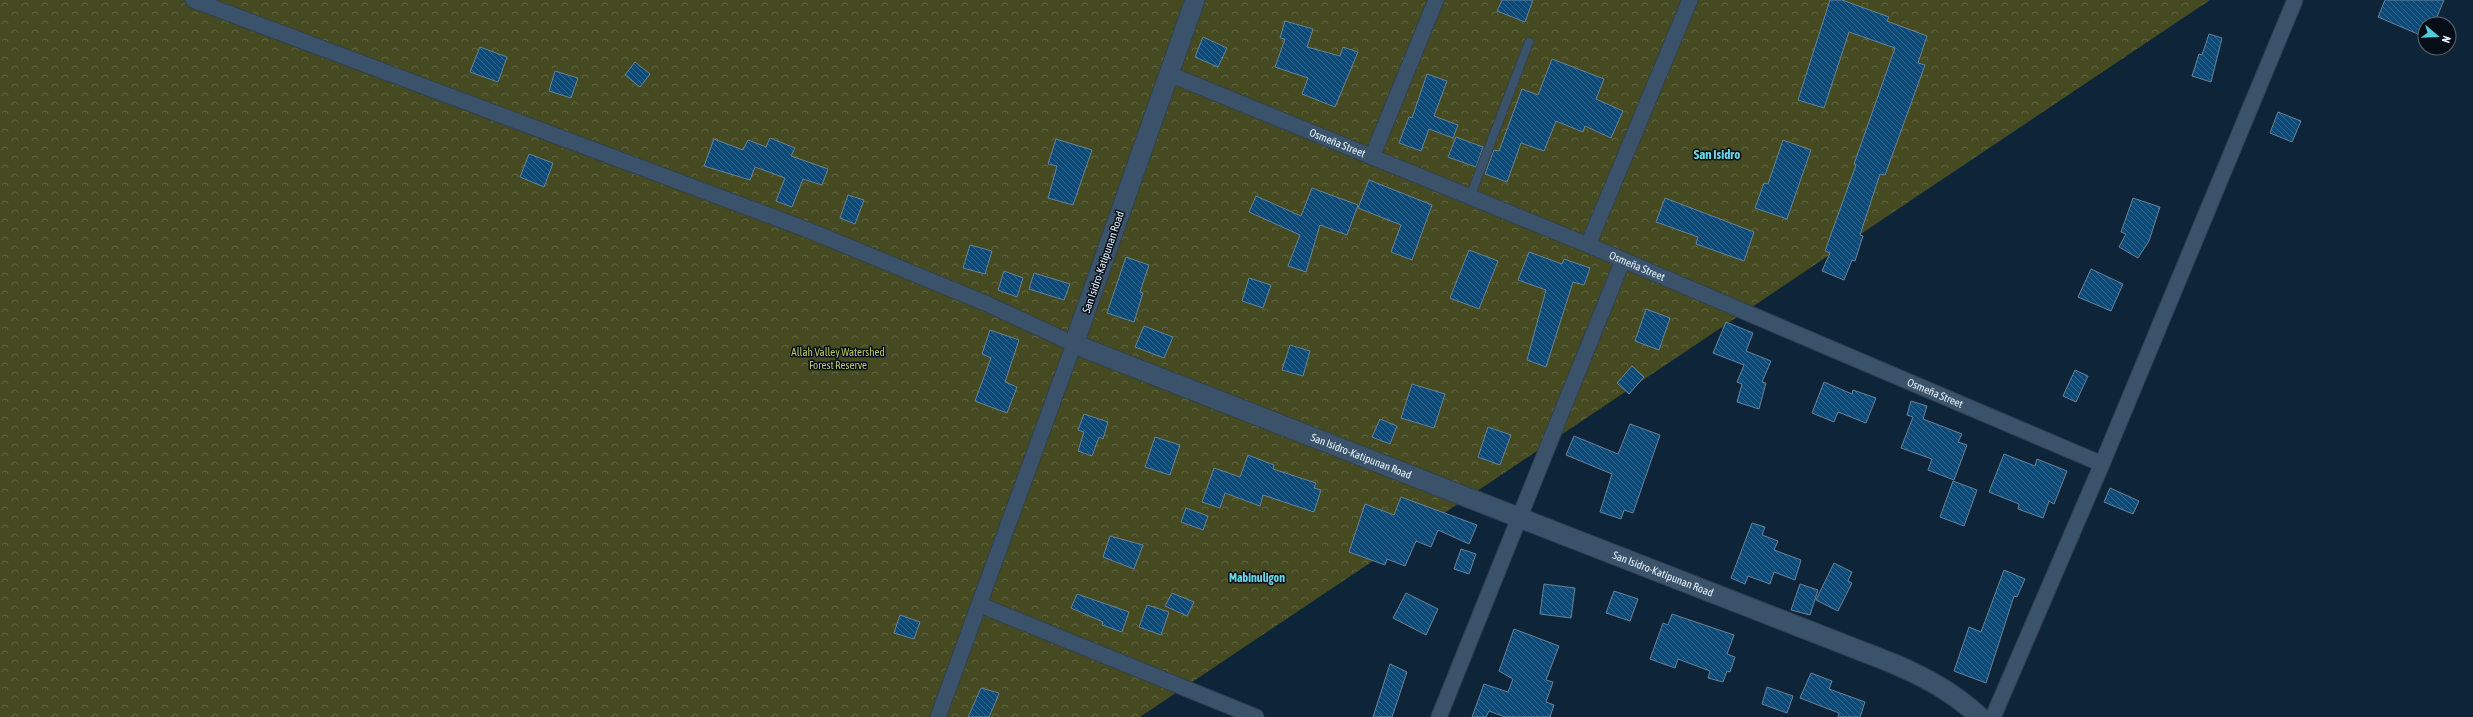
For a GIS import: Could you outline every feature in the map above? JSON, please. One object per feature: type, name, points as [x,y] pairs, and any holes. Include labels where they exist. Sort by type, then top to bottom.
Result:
[{"type":"street","points":[[193,0],[808,230],[985,303],[1074,344],[938,717]]},
{"type":"street","name":"San Isidro-Katipunan Road","points":[[1195,0],[1074,344],[1519,517],[1924,677],[1950,691],[1980,717]]},
{"type":"street","points":[[1372,157],[1436,0]]},
{"type":"street","points":[[1588,245],[1690,0]]},
{"type":"street","points":[[1993,717],[2102,464],[2295,0]]},
{"type":"street","name":"Osmeña Street","points":[[1169,74],[1588,245],[2102,464]]},
{"type":"street","points":[[1439,717],[1623,260]]},
{"type":"street","points":[[980,605],[1256,717]]},
{"type":"lane","points":[[1470,197],[1529,42]]},
{"type":"green space","name":"Allah Valley Watershed Forest Reserve","points":[[0,0],[2210,0],[1140,717],[0,717]]},
{"type":"building","points":[[1502,0],[1533,0],[1525,22],[1497,11]]},
{"type":"building","points":[[1830,0],[1842,0],[1889,17],[1887,21],[1927,36],[1918,63],[1925,65],[1885,175],[1880,174],[1860,235],[1863,236],[1855,261],[1852,260],[1844,280],[1822,271],[1830,253],[1825,251],[1856,165],[1854,164],[1895,48],[1849,32],[1824,108],[1798,100]]},
{"type":"building","points":[[2385,0],[2444,0],[2437,16],[2417,16],[2417,34],[2378,17]]},
{"type":"building","points":[[1285,21],[1313,29],[1307,47],[1340,56],[1343,47],[1358,52],[1335,107],[1302,94],[1308,78],[1275,67],[1285,39],[1280,38]]},
{"type":"building","points":[[2209,34],[2222,38],[2211,82],[2192,76],[2199,54],[2202,55]]},
{"type":"building","points":[[1203,37],[1227,48],[1218,67],[1195,57]]},
{"type":"building","points":[[480,47],[507,57],[498,82],[470,72]]},
{"type":"building","points":[[1552,59],[1604,79],[1596,99],[1623,111],[1611,138],[1585,126],[1583,132],[1556,121],[1544,151],[1521,143],[1507,182],[1485,174],[1494,150],[1499,151],[1522,89],[1538,95]]},
{"type":"building","points":[[635,62],[650,74],[640,87],[625,75]]},
{"type":"building","points":[[555,71],[578,78],[571,98],[549,91]]},
{"type":"building","points":[[1427,74],[1447,81],[1434,116],[1458,125],[1453,138],[1429,129],[1421,151],[1399,143],[1409,117],[1412,118]]},
{"type":"building","points":[[2278,112],[2301,121],[2292,142],[2270,133]]},
{"type":"building","points":[[1456,137],[1483,147],[1476,167],[1448,157]]},
{"type":"building","points":[[770,138],[795,148],[791,156],[828,169],[822,185],[803,179],[792,207],[776,201],[785,178],[755,167],[750,180],[704,166],[714,139],[743,150],[748,140],[766,147]]},
{"type":"building","points":[[1056,139],[1092,150],[1073,205],[1048,198],[1057,166],[1048,164]]},
{"type":"building","points":[[1783,140],[1811,150],[1787,219],[1755,208],[1764,183],[1768,184]]},
{"type":"building","points":[[529,154],[553,163],[544,187],[520,177]]},
{"type":"building","points":[[1369,180],[1432,205],[1412,260],[1391,252],[1401,225],[1358,208]]},
{"type":"building","points":[[1312,188],[1358,205],[1347,235],[1320,225],[1306,272],[1288,266],[1300,235],[1249,212],[1256,196],[1301,216]]},
{"type":"building","points":[[848,195],[864,200],[855,224],[840,218]]},
{"type":"building","points":[[1665,198],[1754,232],[1744,261],[1696,244],[1698,237],[1656,222]]},
{"type":"building","points":[[2133,198],[2160,207],[2149,241],[2138,258],[2119,247],[2126,234],[2121,232]]},
{"type":"building","points":[[970,245],[992,251],[985,274],[963,268]]},
{"type":"building","points":[[1469,250],[1498,261],[1479,309],[1450,298]]},
{"type":"building","points":[[1529,252],[1562,264],[1564,259],[1590,268],[1584,285],[1573,282],[1546,367],[1527,360],[1546,290],[1518,280]]},
{"type":"building","points":[[1126,257],[1149,265],[1140,292],[1143,293],[1134,322],[1107,313]]},
{"type":"building","points":[[2091,269],[2123,284],[2111,311],[2078,297]]},
{"type":"building","points":[[1004,271],[1023,278],[1017,297],[998,290]]},
{"type":"building","points":[[1034,273],[1070,284],[1064,300],[1029,289]]},
{"type":"building","points":[[1249,278],[1271,285],[1263,308],[1242,301]]},
{"type":"building","points":[[1646,309],[1670,318],[1659,350],[1635,341]]},
{"type":"building","points":[[1726,322],[1753,333],[1746,351],[1771,361],[1762,382],[1766,383],[1759,409],[1737,402],[1742,384],[1737,382],[1744,365],[1713,353]]},
{"type":"building","points":[[1144,326],[1173,337],[1164,358],[1135,347]]},
{"type":"building","points":[[990,330],[1019,340],[1005,382],[1017,387],[1007,413],[975,401],[991,358],[982,354]]},
{"type":"building","points":[[1290,345],[1310,351],[1303,376],[1282,370]]},
{"type":"building","points":[[1632,366],[1644,377],[1629,394],[1617,383]]},
{"type":"building","points":[[2075,370],[2088,376],[2076,402],[2063,396]]},
{"type":"building","points":[[1824,382],[1852,394],[1853,390],[1876,398],[1866,423],[1838,412],[1834,422],[1812,413]]},
{"type":"building","points":[[1412,384],[1445,394],[1434,428],[1401,418]]},
{"type":"building","points":[[1911,401],[1927,406],[1923,419],[1962,434],[1958,442],[1967,445],[1954,480],[1928,470],[1932,459],[1901,448],[1913,417],[1907,415]]},
{"type":"building","points":[[1084,414],[1108,422],[1103,439],[1099,437],[1092,456],[1078,451],[1084,432],[1078,430]]},
{"type":"building","points":[[1380,419],[1397,426],[1390,444],[1372,437]]},
{"type":"building","points":[[1630,424],[1660,435],[1633,513],[1624,510],[1621,519],[1600,512],[1612,474],[1566,455],[1574,436],[1618,454]]},
{"type":"building","points":[[1488,427],[1511,435],[1500,465],[1478,457]]},
{"type":"building","points":[[1155,437],[1180,445],[1170,475],[1145,467]]},
{"type":"building","points":[[2004,454],[2035,466],[2037,459],[2067,471],[2054,504],[2049,501],[2043,518],[2018,509],[2019,504],[1989,492]]},
{"type":"building","points":[[1248,455],[1274,465],[1273,469],[1316,483],[1314,488],[1321,490],[1314,512],[1263,495],[1260,506],[1225,493],[1220,508],[1202,502],[1214,468],[1240,477]]},
{"type":"building","points":[[1953,481],[1977,490],[1964,526],[1940,517]]},
{"type":"building","points":[[2110,488],[2139,501],[2133,514],[2104,502]]},
{"type":"building","points":[[1401,497],[1477,525],[1469,544],[1438,530],[1431,547],[1416,541],[1405,566],[1387,559],[1385,565],[1349,552],[1365,504],[1394,515]]},
{"type":"building","points":[[1186,508],[1208,516],[1203,530],[1181,522]]},
{"type":"building","points":[[1752,523],[1765,527],[1762,535],[1778,541],[1774,550],[1801,560],[1795,580],[1774,572],[1770,584],[1748,576],[1745,584],[1731,578]]},
{"type":"building","points":[[1110,536],[1143,545],[1134,569],[1103,557]]},
{"type":"building","points":[[1461,549],[1476,554],[1469,574],[1454,569]]},
{"type":"building","points":[[1834,563],[1852,572],[1848,581],[1852,583],[1838,611],[1816,600]]},
{"type":"building","points":[[2004,570],[2025,579],[2017,597],[2014,596],[1986,683],[1954,671],[1969,627],[1981,632]]},
{"type":"building","points":[[1544,584],[1575,588],[1571,618],[1540,614]]},
{"type":"building","points":[[1800,584],[1818,590],[1810,615],[1791,610]]},
{"type":"building","points":[[1614,591],[1638,599],[1630,621],[1606,613]]},
{"type":"building","points":[[1172,593],[1194,602],[1187,616],[1165,606]]},
{"type":"building","points":[[1406,593],[1438,609],[1426,635],[1393,618]]},
{"type":"building","points":[[1077,594],[1129,612],[1122,632],[1102,625],[1103,622],[1071,608]]},
{"type":"building","points":[[1147,605],[1169,612],[1161,635],[1139,627]]},
{"type":"building","points":[[1672,614],[1734,635],[1727,654],[1735,657],[1730,672],[1727,671],[1723,682],[1708,678],[1710,671],[1678,659],[1675,668],[1650,659],[1663,623],[1668,625]]},
{"type":"building","points":[[900,615],[920,622],[914,639],[894,633]]},
{"type":"building","points":[[1514,629],[1559,646],[1546,680],[1553,682],[1546,702],[1554,705],[1550,717],[1505,717],[1489,711],[1486,717],[1472,717],[1484,684],[1508,692],[1513,679],[1499,671]]},
{"type":"building","points":[[1390,664],[1407,672],[1392,717],[1373,717]]},
{"type":"building","points":[[1811,673],[1832,681],[1829,689],[1865,702],[1860,717],[1838,717],[1839,713],[1800,698]]},
{"type":"building","points":[[1767,687],[1793,696],[1787,713],[1762,704]]},
{"type":"building","points":[[981,688],[999,693],[989,717],[968,717]]},
{"type":"district","name":"San Isidro","points":[[1717,154]]},
{"type":"district","name":"Mabinuligon","points":[[1257,578]]}]
